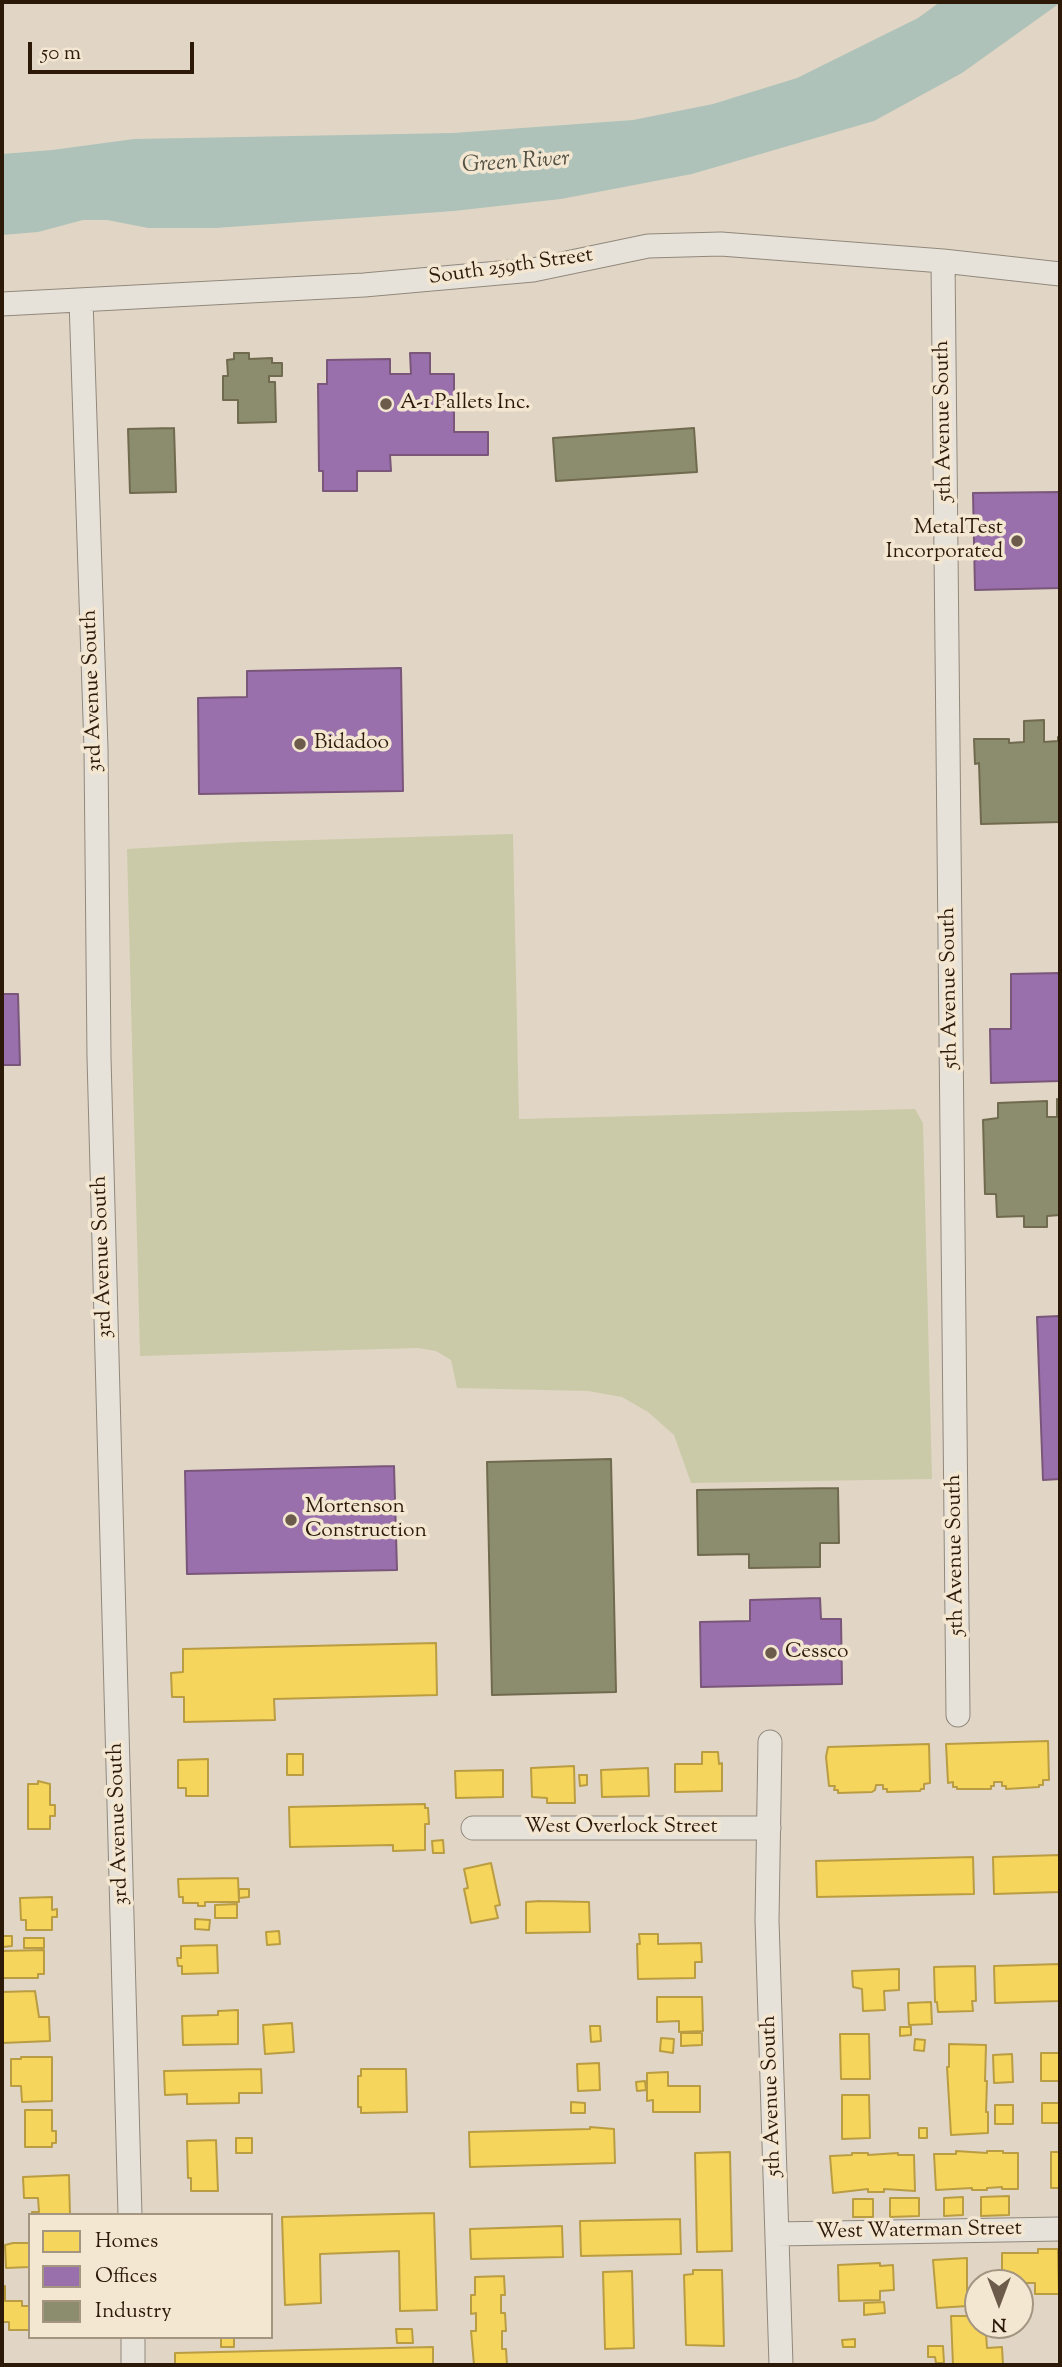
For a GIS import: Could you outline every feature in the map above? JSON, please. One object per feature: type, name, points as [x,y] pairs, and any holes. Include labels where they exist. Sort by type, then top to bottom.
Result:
[{"type":"street","name":"South 259th Street","points":[[2,304],[364,285],[533,270],[648,246],[721,244],[943,261],[1060,274]]},
{"type":"street","name":"5th Avenue South","points":[[943,261],[958,1715]]},
{"type":"street","name":"3rd Avenue South","points":[[81,300],[96,750],[99,1057],[130,2213]]},
{"type":"street","name":"5th Avenue South","points":[[770,1742],[767,1920],[781,2365]]},
{"type":"street","name":"West Overlock Street","points":[[473,1828],[769,1828]]},
{"type":"street","name":"West Waterman Street","points":[[777,2234],[1060,2229]]},
{"type":"street","points":[[132,2339],[133,2365]]},
{"type":"green space","points":[[513,834],[519,1119],[915,1109],[923,1123],[932,1479],[691,1483],[674,1435],[648,1412],[622,1397],[588,1391],[457,1388],[451,1360],[436,1351],[418,1348],[140,1356],[127,849],[243,842]]},
{"type":"water","name":"Green River","points":[[940,2],[1060,3],[962,73],[874,121],[692,174],[561,199],[454,211],[216,228],[148,228],[107,220],[83,220],[38,232],[2,235],[2,154],[134,139],[453,133],[633,120],[713,104],[797,78],[918,18]]},
{"type":"building: Homes","points":[[436,1643],[437,1695],[274,1699],[275,1720],[184,1722],[184,1697],[172,1697],[171,1673],[183,1672],[183,1649]]},
{"type":"building: Homes","points":[[1048,1741],[1049,1780],[1043,1780],[1043,1785],[1039,1787],[1006,1789],[1002,1782],[994,1782],[991,1789],[957,1789],[953,1787],[953,1782],[948,1783],[946,1744]]},
{"type":"building: Homes","points":[[929,1744],[930,1783],[924,1784],[924,1789],[920,1791],[887,1792],[883,1785],[876,1785],[872,1792],[838,1793],[838,1790],[834,1790],[835,1786],[829,1786],[826,1757],[828,1747]]},
{"type":"building: Homes","points":[[702,1752],[718,1752],[719,1764],[722,1763],[722,1791],[675,1792],[675,1764],[702,1764]]},
{"type":"building: Homes","points":[[287,1754],[303,1754],[303,1775],[287,1775]]},
{"type":"building: Homes","points":[[208,1759],[208,1796],[186,1796],[186,1788],[178,1788],[178,1760]]},
{"type":"building: Homes","points":[[574,1766],[575,1803],[547,1803],[547,1798],[532,1797],[531,1768]]},
{"type":"building: Homes","points":[[648,1768],[649,1796],[602,1797],[601,1770]]},
{"type":"building: Homes","points":[[503,1770],[503,1797],[456,1798],[455,1771]]},
{"type":"building: Homes","points":[[579,1775],[587,1775],[587,1785],[580,1786]]},
{"type":"building: Homes","points":[[38,1781],[50,1784],[50,1805],[55,1805],[55,1816],[50,1816],[50,1829],[28,1829],[28,1784],[38,1784]]},
{"type":"building: Homes","points":[[425,1804],[425,1808],[428,1808],[429,1824],[425,1824],[425,1850],[393,1851],[393,1845],[290,1847],[289,1807]]},
{"type":"building: Homes","points":[[443,1840],[444,1853],[433,1853],[432,1841]]},
{"type":"building: Homes","points":[[1060,1855],[1060,1892],[994,1894],[993,1857]]},
{"type":"building: Homes","points":[[973,1857],[974,1894],[817,1897],[816,1861]]},
{"type":"building: Homes","points":[[491,1863],[500,1905],[495,1906],[498,1918],[471,1923],[464,1889],[468,1888],[464,1869]]},
{"type":"building: Homes","points":[[238,1878],[239,1902],[205,1902],[205,1906],[198,1906],[198,1903],[183,1903],[183,1897],[179,1897],[178,1879]]},
{"type":"building: Homes","points":[[239,1889],[249,1889],[249,1897],[239,1898]]},
{"type":"building: Homes","points":[[52,1897],[52,1910],[57,1909],[57,1917],[52,1917],[52,1930],[26,1930],[26,1920],[21,1920],[20,1898]]},
{"type":"building: Homes","points":[[526,1902],[589,1902],[590,1932],[526,1933]]},
{"type":"building: Homes","points":[[237,1904],[237,1918],[215,1918],[215,1905]]},
{"type":"building: Homes","points":[[195,1919],[210,1920],[209,1930],[195,1929]]},
{"type":"building: Homes","points":[[279,1931],[280,1944],[267,1945],[266,1932]]},
{"type":"building: Homes","points":[[639,1934],[658,1934],[658,1944],[701,1943],[702,1962],[695,1962],[695,1978],[638,1979]]},
{"type":"building: Homes","points":[[3,1936],[12,1936],[12,1946],[3,1947]]},
{"type":"building: Homes","points":[[24,1938],[44,1938],[44,1948],[24,1948]]},
{"type":"building: Homes","points":[[217,1945],[218,1973],[182,1974],[182,1966],[178,1966],[177,1958],[181,1958],[181,1946]]},
{"type":"building: Homes","points":[[44,1950],[44,1974],[38,1974],[38,1978],[2,1978],[2,1951]]},
{"type":"building: Homes","points":[[1060,1964],[1060,2001],[995,2003],[994,1966]]},
{"type":"building: Homes","points":[[975,1966],[976,2001],[972,2001],[973,2011],[938,2012],[935,2002],[934,1967]]},
{"type":"building: Homes","points":[[899,1969],[899,1990],[884,1991],[885,2010],[863,2011],[862,1989],[853,1987],[852,1971]]},
{"type":"building: Homes","points":[[35,1991],[39,2017],[49,2017],[50,2041],[2,2043],[2,1992]]},
{"type":"building: Homes","points":[[657,1997],[702,1997],[703,2031],[679,2032],[679,2021],[657,2022]]},
{"type":"building: Homes","points":[[931,2002],[932,2024],[909,2025],[908,2003]]},
{"type":"building: Homes","points":[[238,2010],[238,2044],[183,2045],[182,2016],[218,2015],[218,2011]]},
{"type":"building: Homes","points":[[292,2023],[294,2052],[265,2054],[263,2025]]},
{"type":"building: Homes","points":[[590,2026],[600,2026],[601,2041],[591,2042]]},
{"type":"building: Homes","points":[[900,2027],[911,2027],[911,2035],[900,2036]]},
{"type":"building: Homes","points":[[681,2033],[702,2033],[702,2045],[681,2046]]},
{"type":"building: Homes","points":[[840,2034],[869,2034],[870,2079],[841,2079]]},
{"type":"building: Homes","points":[[661,2038],[674,2039],[673,2053],[660,2051]]},
{"type":"building: Homes","points":[[915,2039],[925,2040],[924,2051],[914,2050]]},
{"type":"building: Homes","points":[[949,2044],[986,2045],[988,2133],[951,2135],[947,2067]]},
{"type":"building: Homes","points":[[1041,2053],[1059,2053],[1060,2081],[1041,2081]]},
{"type":"building: Homes","points":[[1012,2054],[1013,2082],[994,2083],[993,2055]]},
{"type":"building: Homes","points":[[52,2057],[52,2101],[22,2102],[21,2086],[11,2086],[11,2059]]},
{"type":"building: Homes","points":[[599,2063],[600,2090],[578,2091],[577,2064]]},
{"type":"building: Homes","points":[[261,2069],[262,2093],[239,2093],[239,2103],[187,2104],[187,2094],[165,2095],[164,2071]]},
{"type":"building: Homes","points":[[361,2069],[406,2069],[407,2112],[361,2113],[361,2107],[358,2107],[358,2076],[361,2076]]},
{"type":"building: Homes","points":[[668,2072],[668,2086],[700,2086],[700,2112],[653,2112],[653,2100],[647,2101],[647,2073]]},
{"type":"building: Homes","points":[[645,2081],[646,2090],[637,2091],[636,2082]]},
{"type":"building: Homes","points":[[842,2095],[869,2095],[870,2138],[842,2139]]},
{"type":"building: Homes","points":[[571,2102],[585,2103],[585,2113],[571,2113]]},
{"type":"building: Homes","points":[[1042,2103],[1060,2103],[1060,2123],[1042,2123]]},
{"type":"building: Homes","points":[[995,2105],[1013,2105],[1013,2124],[995,2124]]},
{"type":"building: Homes","points":[[25,2110],[52,2110],[52,2131],[56,2131],[56,2143],[52,2143],[52,2147],[25,2147]]},
{"type":"building: Homes","points":[[590,2127],[614,2129],[615,2163],[470,2167],[469,2132]]},
{"type":"building: Homes","points":[[919,2128],[927,2128],[927,2138],[919,2138]]},
{"type":"building: Homes","points":[[236,2138],[252,2138],[252,2153],[236,2153]]},
{"type":"building: Homes","points":[[216,2140],[218,2191],[191,2191],[187,2141]]},
{"type":"building: Homes","points":[[956,2151],[1018,2153],[1018,2189],[1002,2187],[987,2190],[936,2190],[934,2154],[956,2154]]},
{"type":"building: Homes","points":[[730,2152],[732,2251],[697,2252],[695,2153]]},
{"type":"building: Homes","points":[[1051,2152],[1060,2152],[1060,2188],[1051,2188]]},
{"type":"building: Homes","points":[[852,2153],[914,2155],[915,2191],[884,2189],[884,2192],[868,2192],[868,2189],[833,2193],[830,2156]]},
{"type":"building: Homes","points":[[69,2175],[70,2213],[32,2213],[39,2212],[38,2198],[24,2198],[23,2177]]},
{"type":"building: Homes","points":[[1009,2196],[1009,2215],[981,2216],[981,2197]]},
{"type":"building: Homes","points":[[963,2197],[963,2215],[944,2216],[944,2198]]},
{"type":"building: Homes","points":[[890,2198],[919,2198],[919,2216],[890,2217]]},
{"type":"building: Homes","points":[[853,2199],[873,2199],[873,2217],[853,2217]]},
{"type":"building: Homes","points":[[434,2213],[437,2310],[400,2311],[399,2251],[320,2254],[321,2303],[285,2305],[282,2217]]},
{"type":"building: Homes","points":[[680,2219],[681,2254],[581,2256],[580,2221]]},
{"type":"building: Homes","points":[[562,2226],[563,2257],[471,2259],[470,2229]]},
{"type":"building: Homes","points":[[28,2243],[28,2267],[6,2268],[5,2245]]},
{"type":"building: Homes","points":[[1038,2249],[1058,2249],[1059,2294],[1035,2294],[1034,2269],[1002,2269],[1002,2253],[1038,2253]]},
{"type":"building: Homes","points":[[967,2258],[967,2269],[964,2269],[964,2306],[937,2308],[933,2260]]},
{"type":"building: Homes","points":[[880,2263],[880,2266],[893,2265],[894,2290],[880,2291],[880,2300],[839,2301],[838,2265]]},
{"type":"building: Homes","points":[[693,2270],[722,2270],[724,2346],[686,2345],[684,2275],[693,2274]]},
{"type":"building: Homes","points":[[632,2271],[634,2348],[605,2349],[603,2272]]},
{"type":"building: Homes","points":[[504,2276],[505,2295],[501,2295],[501,2313],[505,2313],[506,2331],[502,2331],[502,2349],[506,2349],[507,2365],[474,2365],[471,2331],[476,2331],[476,2313],[471,2314],[471,2295],[475,2295],[475,2277]]},
{"type":"building: Homes","points":[[2,2286],[5,2286],[5,2301],[22,2301],[22,2306],[28,2306],[28,2330],[9,2330],[9,2322],[2,2322]]},
{"type":"building: Homes","points":[[884,2302],[885,2313],[864,2315],[864,2303]]},
{"type":"building: Homes","points":[[951,2316],[964,2316],[964,2339],[986,2339],[987,2348],[1002,2347],[1003,2365],[953,2365]]},
{"type":"building: Homes","points":[[396,2329],[412,2329],[413,2343],[397,2343]]},
{"type":"building: Homes","points":[[221,2339],[234,2339],[234,2347],[221,2347]]},
{"type":"building: Homes","points":[[855,2339],[855,2347],[843,2347],[842,2340]]},
{"type":"building: Homes","points":[[928,2346],[943,2346],[944,2363],[936,2363],[935,2357],[928,2357]]},
{"type":"building: Homes","points":[[433,2347],[433,2365],[175,2365],[175,2353]]},
{"type":"building: Offices","name":"A-1 Pallets Inc.","points":[[410,353],[430,353],[430,374],[454,374],[454,432],[488,432],[488,455],[390,455],[391,471],[357,471],[357,491],[323,491],[323,471],[319,471],[318,384],[327,384],[327,360],[390,359],[390,374],[411,374]]},
{"type":"building: Offices","name":"MetalTest Incorporated","points":[[1060,492],[1060,588],[975,590],[973,493]]},
{"type":"building: Offices","name":"Bidadoo","points":[[401,668],[403,791],[199,794],[198,698],[247,697],[247,671]]},
{"type":"building: Offices","points":[[1060,973],[1060,1081],[991,1083],[990,1029],[1011,1029],[1011,974]]},
{"type":"building: Offices","points":[[2,994],[18,994],[20,1065],[2,1065]]},
{"type":"building: Offices","points":[[1060,1316],[1060,1479],[1043,1480],[1037,1317]]},
{"type":"building: Offices","name":"Mortenson Construction","points":[[394,1466],[397,1570],[187,1574],[185,1471]]},
{"type":"building: Offices","name":"Cessco","points":[[820,1598],[821,1619],[841,1619],[842,1684],[701,1687],[700,1622],[750,1621],[750,1600]]},
{"type":"building: Industry","points":[[234,353],[249,353],[249,359],[272,358],[272,363],[282,363],[282,376],[269,376],[269,382],[275,382],[276,422],[238,423],[238,400],[223,400],[223,376],[228,376],[227,360],[234,359]]},
{"type":"building: Industry","points":[[174,428],[176,492],[130,493],[128,429]]},
{"type":"building: Industry","points":[[694,428],[697,472],[556,481],[553,438]]},
{"type":"building: Industry","points":[[1044,720],[1044,742],[1058,741],[1060,737],[1060,822],[981,824],[979,763],[975,764],[974,739],[1024,742],[1024,721]]},
{"type":"building: Industry","points":[[1057,1099],[1060,1099],[1060,1215],[1047,1216],[1047,1227],[1024,1227],[1024,1216],[997,1217],[996,1194],[985,1194],[983,1120],[998,1118],[998,1103],[1047,1101],[1047,1117],[1057,1117]]},
{"type":"building: Industry","points":[[611,1459],[616,1692],[492,1695],[487,1462]]},
{"type":"building: Industry","points":[[838,1488],[839,1543],[820,1543],[820,1567],[749,1568],[749,1554],[698,1555],[697,1490]]},
{"type":"place","name":"A-1 Pallets Inc.","points":[[386,404]]},
{"type":"place","name":"MetalTest Incorporated","points":[[1017,541]]},
{"type":"place","name":"Bidadoo","points":[[300,744]]},
{"type":"place","name":"Mortenson Construction","points":[[291,1520]]},
{"type":"place","name":"Cessco","points":[[771,1653]]}]
